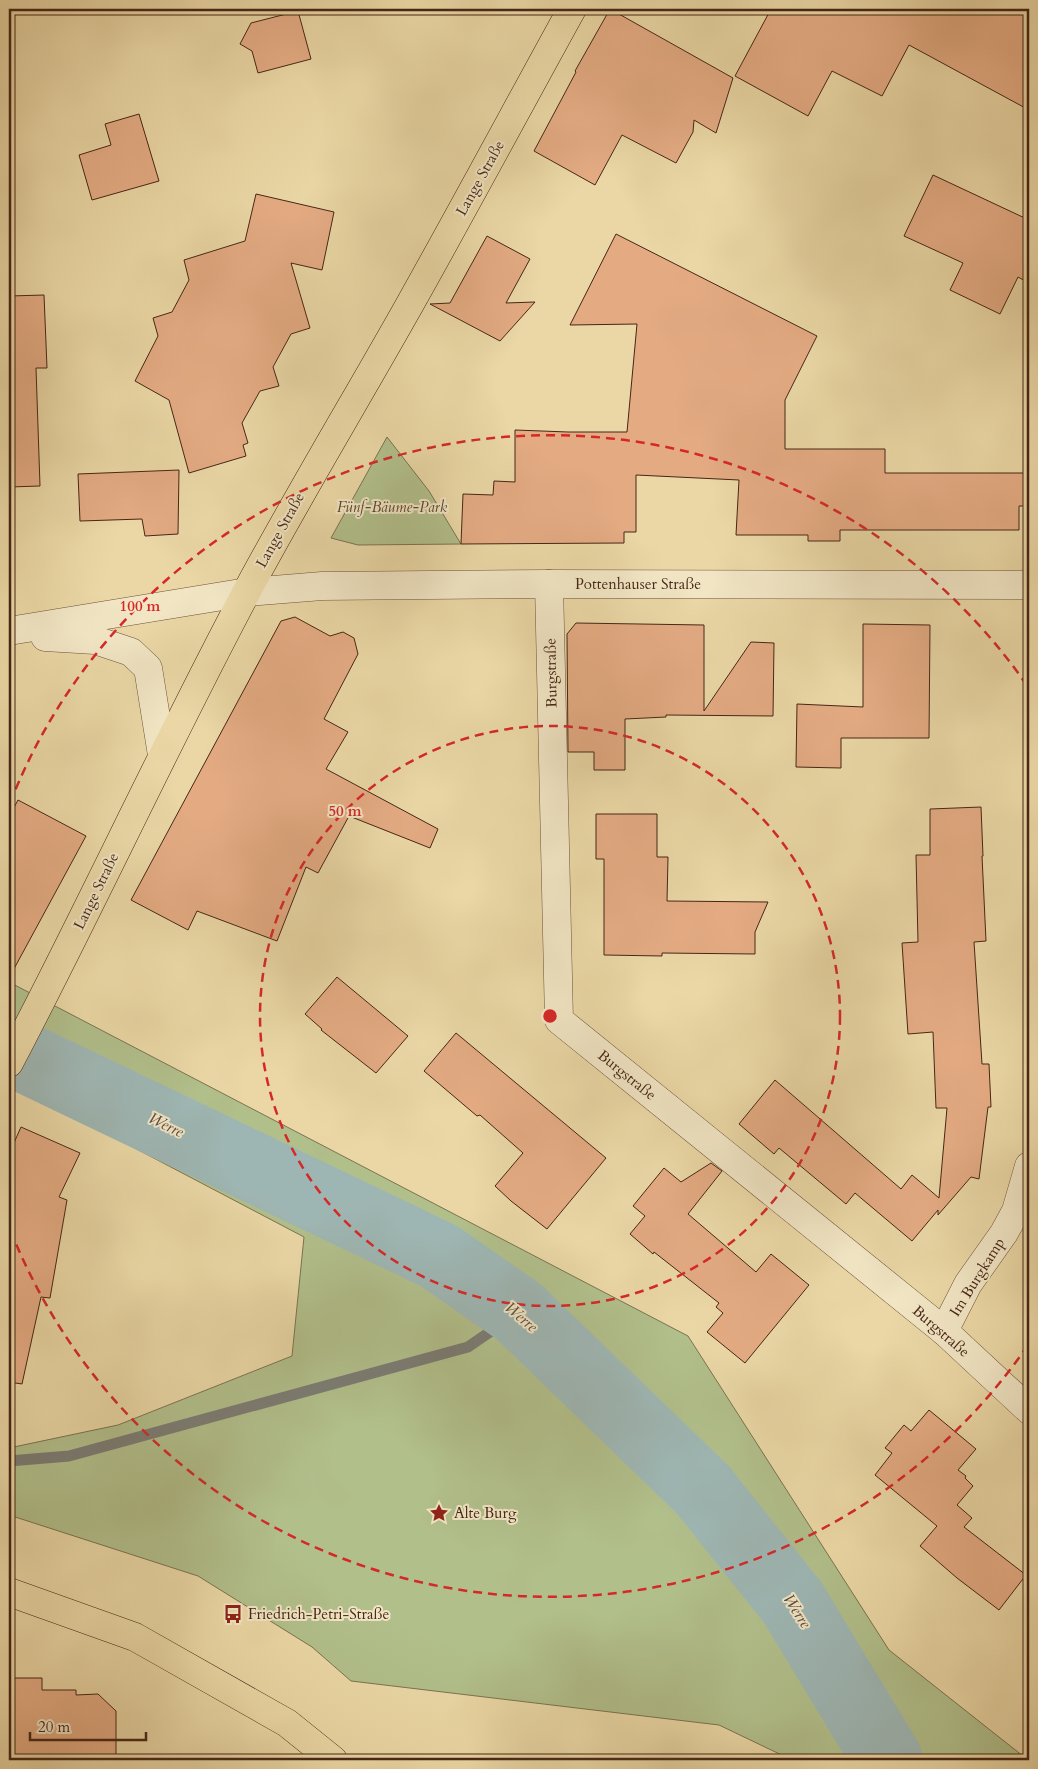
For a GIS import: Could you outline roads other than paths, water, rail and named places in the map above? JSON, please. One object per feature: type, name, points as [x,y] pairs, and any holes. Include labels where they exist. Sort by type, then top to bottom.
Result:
[{"type":"main road","name":"Lange Straße","points":[[9,1063],[55,976],[162,755],[247,592],[299,496],[410,304],[572,9]]},
{"type":"main road","points":[[9,1592],[135,1637],[286,1723],[333,1760]]},
{"type":"street","name":"Pottenhauser Straße","points":[[9,633],[247,592],[322,586],[549,584],[1029,585]]},
{"type":"street","name":"Burgstraße","points":[[549,584],[559,1020],[944,1331],[1029,1410]]},
{"type":"street","points":[[9,633],[96,640],[130,652],[148,668],[162,755]]},
{"type":"street","name":"Im Burgkamp","points":[[944,1331],[968,1284],[1004,1233],[1016,1210],[1029,1166]]},
{"type":"waterway","name":"Werre","points":[[9,1050],[439,1256],[519,1312],[703,1490],[793,1603],[888,1760]]},
{"type":"waterway","points":[[9,1461],[69,1456],[468,1347],[519,1312]]},
{"type":"place","name":"Alte Burg","points":[[439,1513]]},
{"type":"place","name":"Friedrich-Petri-Straße","points":[[233,1614]]},
{"type":"park label","name":"Fünf-Bäume-Park","points":[[392,507]]}]
